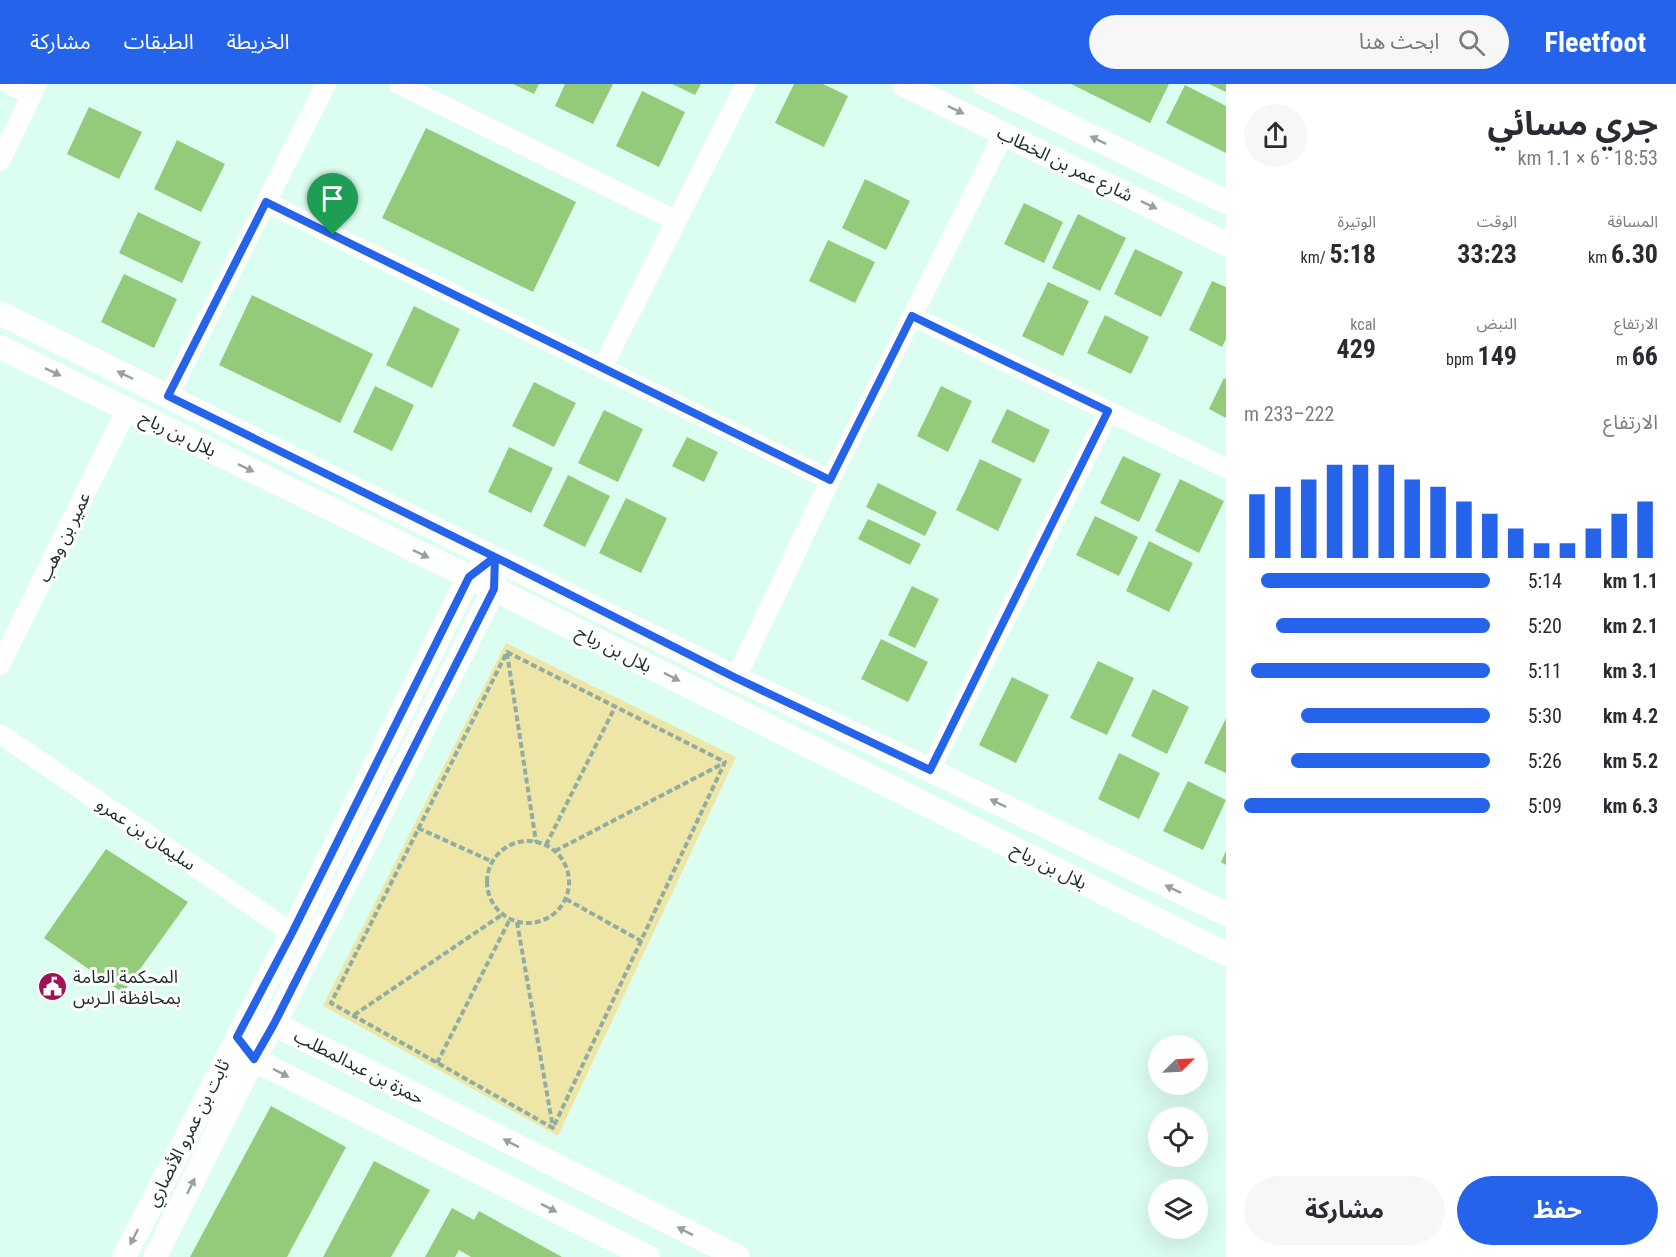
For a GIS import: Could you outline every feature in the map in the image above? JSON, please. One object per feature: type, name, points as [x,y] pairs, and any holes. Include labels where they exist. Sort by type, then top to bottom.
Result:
[{"type":"street","points":[[0,161],[35,90],[9,84]]},
{"type":"street","points":[[168,396],[326,84]]},
{"type":"street","points":[[399,84],[677,221]]},
{"type":"street","points":[[602,368],[746,84]]},
{"type":"street","name":"شارع عمر بن الخطاب","points":[[903,84],[1226,243]]},
{"type":"street","name":"شارع عمر بن الخطاب","points":[[984,84],[1020,92],[1226,202]]},
{"type":"street","points":[[736,678],[830,480],[1004,133]]},
{"type":"street","points":[[266,202],[830,480]]},
{"type":"street","name":"بلال بن رباح","points":[[0,314],[736,678],[1226,914]]},
{"type":"street","points":[[912,316],[1226,468]]},
{"type":"street","name":"بلال بن رباح","points":[[0,347],[494,589],[1226,954]]},
{"type":"street","name":"عمير بن وهب","points":[[0,665],[127,409]]},
{"type":"street","points":[[930,770],[1108,411]]},
{"type":"street","name":"ثابت بن عمرو الأنصاري","points":[[124,1257],[292,933],[469,577],[495,557]]},
{"type":"street","name":"ثابت بن عمرو الأنصاري","points":[[155,1257],[494,589],[495,557]]},
{"type":"street","name":"سليمان بن عمرو","points":[[0,734],[292,933]]},
{"type":"street","name":"حمزة بن عبدالمطلب","points":[[237,1037],[274,1024],[738,1257]]},
{"type":"street","points":[[237,1037],[254,1059],[648,1257]]},
{"type":"path","points":[[507,652],[725,762]]},
{"type":"path","points":[[507,652],[331,1002],[553,1128]]},
{"type":"path","points":[[507,652],[536,842]]},
{"type":"path","points":[[546,845],[615,707]]},
{"type":"path","points":[[555,851],[725,762]]},
{"type":"path","points":[[553,1128],[725,762]]},
{"type":"path","points":[[418,828],[493,862]]},
{"type":"path","points":[[530,841],[546,845],[555,851],[564,862],[569,888],[565,899],[557,912],[546,919],[533,923],[510,919],[497,909],[490,898],[487,885],[488,871],[504,849],[516,843],[530,841]]},
{"type":"path","points":[[565,899],[641,941]]},
{"type":"path","points":[[354,1016],[503,914]]},
{"type":"path","points":[[437,1063],[510,919]]},
{"type":"path","points":[[517,921],[553,1128]]},
{"type":"shaded area","points":[[506,643],[736,757],[558,1136],[323,1006]]},
{"type":"building","points":[[513,84],[539,84],[534,94]]},
{"type":"building","points":[[565,84],[613,84],[593,124],[555,106]]},
{"type":"building","points":[[672,84],[701,84],[695,95]]},
{"type":"building","points":[[794,84],[823,84],[848,96],[824,147],[775,123]]},
{"type":"building","points":[[1071,84],[1169,84],[1150,123]]},
{"type":"building","points":[[1209,84],[1226,84],[1226,92]]},
{"type":"building","points":[[1185,85],[1226,106],[1226,153],[1166,123]]},
{"type":"building","points":[[642,91],[685,112],[659,167],[616,146]]},
{"type":"building","points":[[89,107],[142,132],[119,179],[67,154]]},
{"type":"building","points":[[426,128],[576,202],[533,292],[382,218]]},
{"type":"building","points":[[177,140],[225,164],[201,212],[154,189]]},
{"type":"building","points":[[865,179],[910,201],[886,250],[842,228]]},
{"type":"building","points":[[1024,203],[1063,222],[1044,263],[1004,244]]},
{"type":"building","points":[[138,212],[201,242],[182,283],[119,253]]},
{"type":"building","points":[[1078,214],[1126,238],[1100,291],[1052,268]]},
{"type":"building","points":[[828,240],[875,262],[855,303],[809,281]]},
{"type":"building","points":[[1135,249],[1183,272],[1161,317],[1114,294]]},
{"type":"building","points":[[124,274],[177,299],[154,348],[101,322]]},
{"type":"building","points":[[1212,281],[1226,287],[1226,339],[1222,347],[1189,330]]},
{"type":"building","points":[[1048,282],[1089,301],[1063,356],[1022,336]]},
{"type":"building","points":[[252,295],[373,354],[340,423],[219,365]]},
{"type":"building","points":[[414,306],[460,329],[432,388],[386,365]]},
{"type":"building","points":[[1105,315],[1149,337],[1131,374],[1087,353]]},
{"type":"building","points":[[1224,378],[1226,379],[1226,418],[1209,409]]},
{"type":"building","points":[[534,382],[576,403],[554,447],[512,426]]},
{"type":"building","points":[[375,386],[414,405],[392,451],[353,432]]},
{"type":"building","points":[[941,386],[972,401],[948,452],[917,436]]},
{"type":"building","points":[[1007,409],[1050,430],[1034,463],[991,442]]},
{"type":"building","points":[[604,410],[643,429],[618,482],[578,463]]},
{"type":"building","points":[[687,437],[718,452],[704,482],[672,466]]},
{"type":"building","points":[[509,447],[553,468],[531,513],[488,492]]},
{"type":"building","points":[[1123,456],[1161,474],[1139,522],[1100,503]]},
{"type":"building","points":[[980,459],[1022,479],[998,531],[956,510]]},
{"type":"building","points":[[568,475],[610,496],[585,547],[543,526]]},
{"type":"building","points":[[1180,479],[1224,501],[1199,553],[1155,531]]},
{"type":"building","points":[[878,483],[937,512],[925,536],[866,507]]},
{"type":"building","points":[[626,498],[667,518],[641,573],[599,553]]},
{"type":"building","points":[[1095,516],[1138,537],[1119,576],[1076,555]]},
{"type":"building","points":[[868,519],[921,544],[910,565],[858,539]]},
{"type":"building","points":[[1149,541],[1193,563],[1169,612],[1126,591]]},
{"type":"building","points":[[912,586],[939,599],[915,648],[888,635]]},
{"type":"building","points":[[881,639],[928,662],[908,702],[861,679]]},
{"type":"building","points":[[1098,661],[1134,678],[1107,735],[1070,718]]},
{"type":"building","points":[[1012,677],[1049,695],[1016,763],[979,745]]},
{"type":"building","points":[[1153,689],[1189,707],[1167,754],[1131,736]]},
{"type":"building","points":[[1226,718],[1226,773],[1204,763]]},
{"type":"building","points":[[1119,753],[1160,773],[1139,819],[1098,799]]},
{"type":"building","points":[[1188,781],[1226,800],[1203,850],[1163,831]]},
{"type":"building","points":[[106,849],[188,902],[123,993],[44,938]]},
{"type":"building","points":[[1226,851],[1226,865],[1221,862]]},
{"type":"building","points":[[271,1106],[346,1147],[287,1257],[190,1257]]},
{"type":"building","points":[[374,1161],[430,1190],[391,1257],[323,1257]]},
{"type":"building","points":[[452,1208],[474,1220],[479,1211],[562,1257],[471,1257],[459,1250],[455,1257],[425,1257]]},
{"type":"place","name":"المحكمة العامة بمحافظة الـرس","points":[[52,987]]},
{"type":"route","points":[[333,235],[266,202],[168,396],[495,557],[469,577],[292,933],[237,1037],[254,1059],[274,1024],[494,589],[495,557],[736,678],[930,770],[1108,411],[912,316],[830,480],[333,235]]}]
